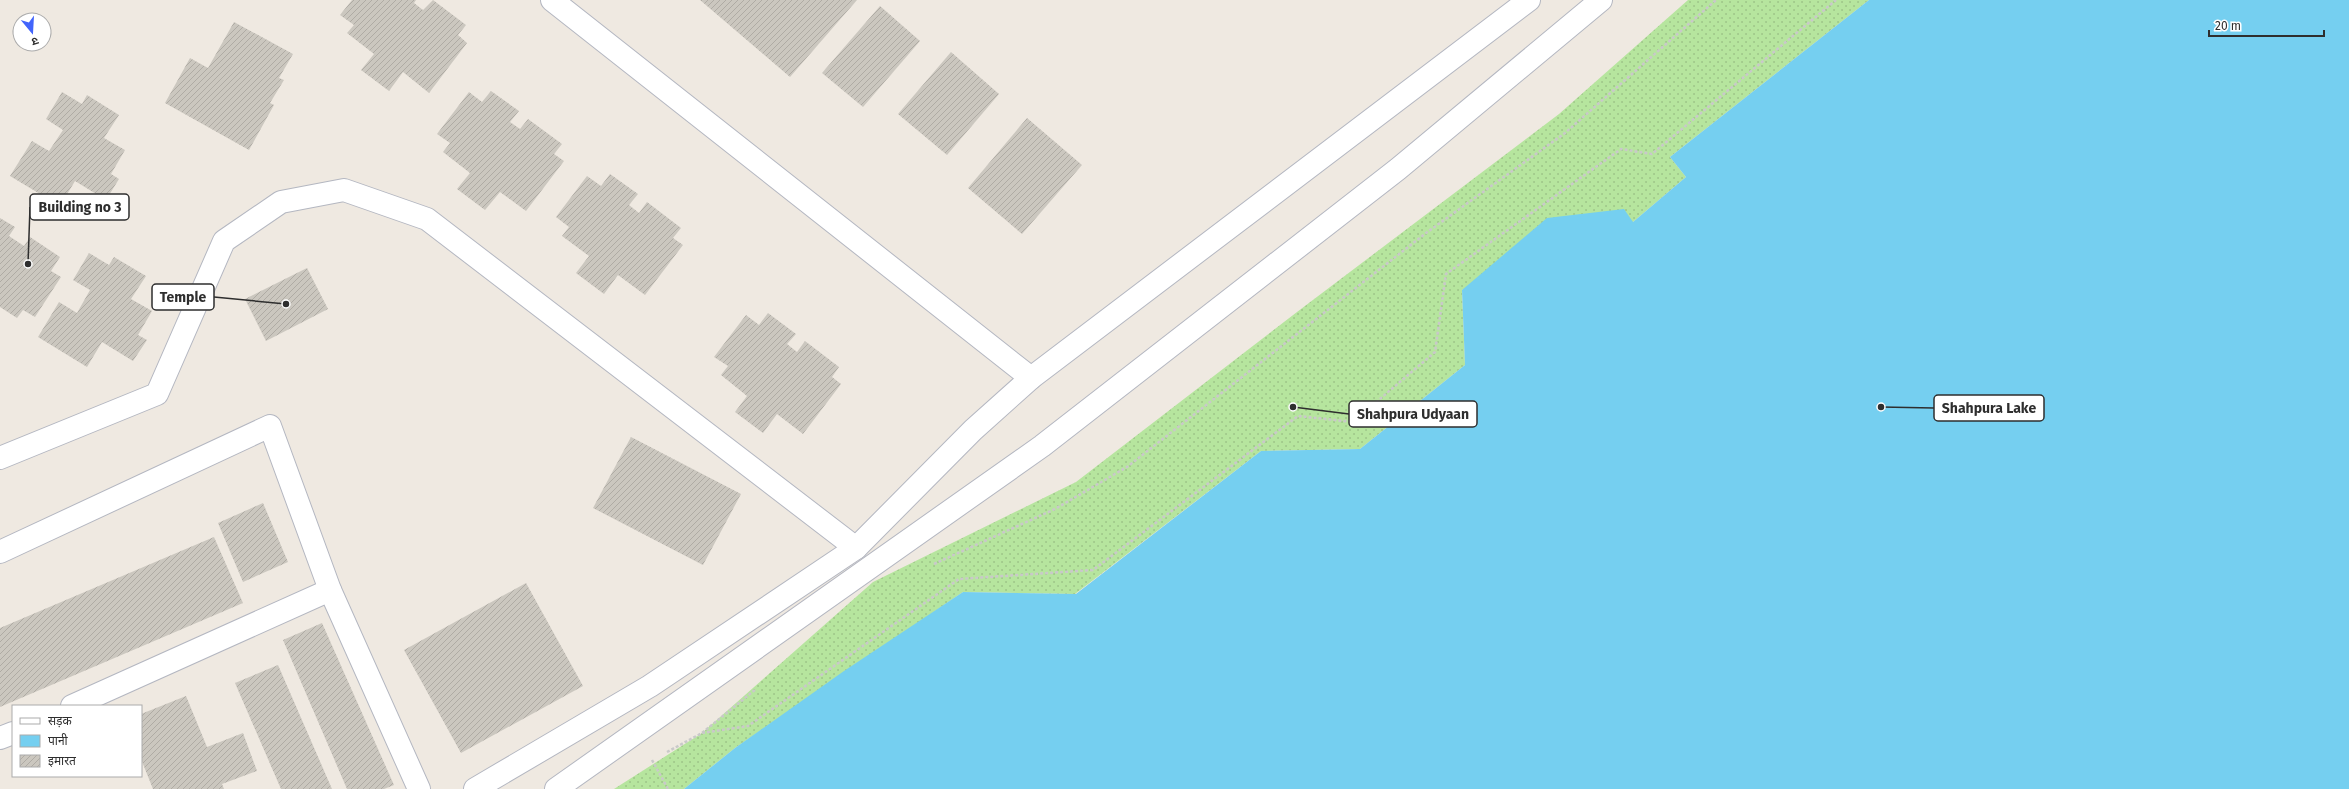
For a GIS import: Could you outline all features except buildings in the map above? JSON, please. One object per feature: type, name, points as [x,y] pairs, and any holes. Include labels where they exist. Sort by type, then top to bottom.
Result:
[{"type":"street","points":[[552,0],[1031,378]]},
{"type":"street","points":[[475,789],[650,686],[856,548],[973,430],[1031,378],[1529,0]]},
{"type":"street","points":[[556,789],[1042,446],[1398,169],[1601,0]]},
{"type":"street","points":[[0,458],[157,394],[224,241],[281,202],[344,190],[427,219],[856,548]]},
{"type":"street","points":[[0,552],[270,426],[330,590],[419,789]]},
{"type":"street","points":[[74,705],[330,590]]},
{"type":"street","points":[[0,738],[12,733]]},
{"type":"path","points":[[928,566],[1055,509],[1127,468],[1420,238],[1565,133],[1716,0]]},
{"type":"path","points":[[702,734],[748,726],[959,579],[1093,570],[1298,416],[1353,422],[1434,352],[1446,274],[1621,149],[1652,154],[1836,0]]},
{"type":"path","points":[[665,753],[702,734],[757,688]]},
{"type":"path","points":[[658,757],[652,760],[668,789]]},
{"type":"green space","points":[[1688,0],[1869,0],[1670,157],[1686,177],[1633,222],[1462,290],[1465,365],[1360,449],[1261,451],[1075,594],[963,592],[735,748],[684,789],[614,789],[702,733],[873,582],[1076,482],[1297,312],[1559,114]]},
{"type":"water","points":[[1869,0],[2349,0],[2349,789],[684,789],[735,748],[844,671],[963,592],[1076,594],[1261,451],[1360,449],[1465,365],[1462,290],[1547,218],[1624,209],[1633,222],[1686,177],[1670,157]]},
{"type":"place","name":"Building no 3","points":[[28,264]]},
{"type":"place","name":"Temple","points":[[286,304]]},
{"type":"place","name":"Shahpura Udyaan","points":[[1293,407]]},
{"type":"place","name":"Shahpura Lake","points":[[1881,407]]}]
